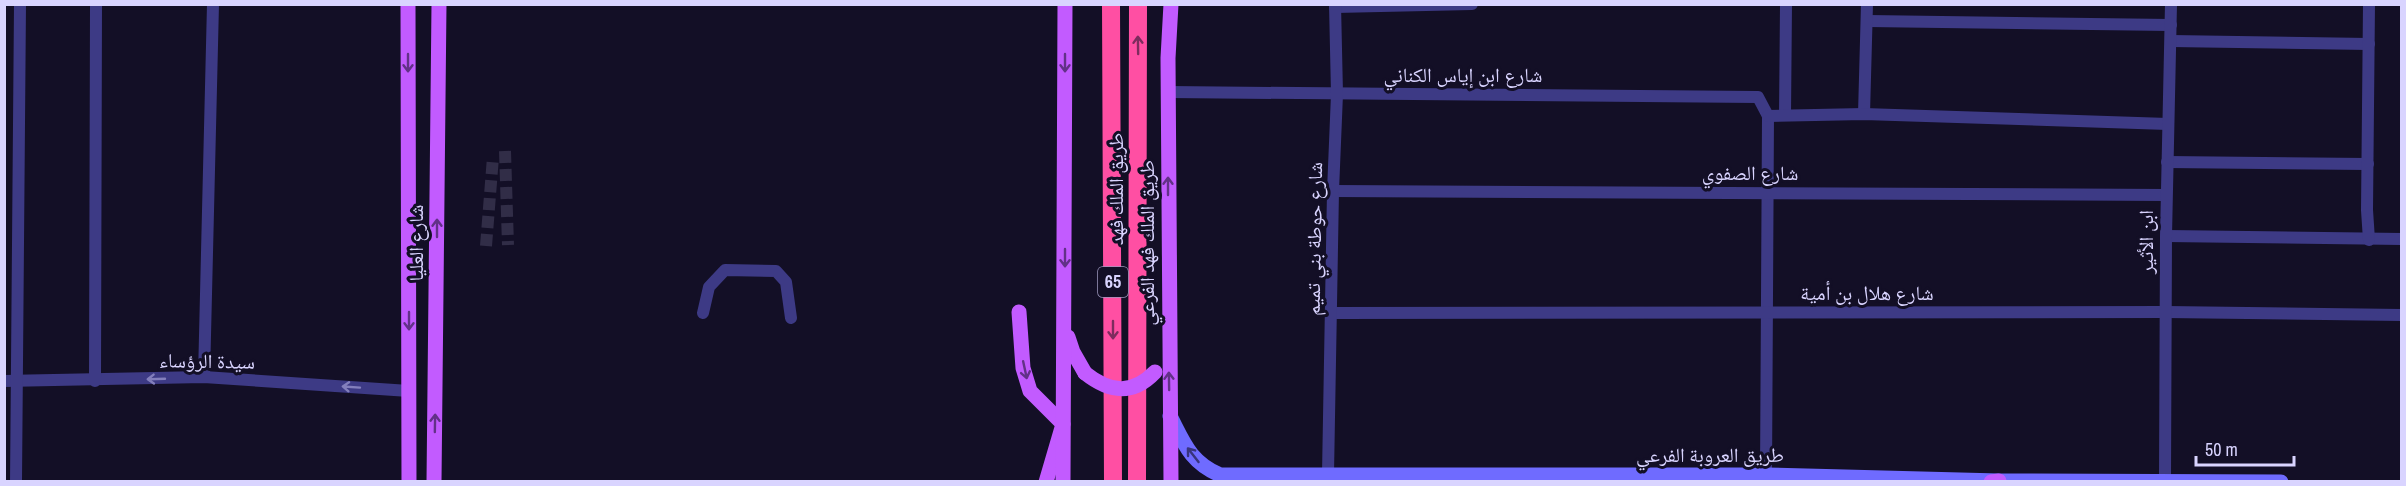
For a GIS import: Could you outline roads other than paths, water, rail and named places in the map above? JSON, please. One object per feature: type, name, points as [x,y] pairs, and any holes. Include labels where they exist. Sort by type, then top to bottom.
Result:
[{"type":"highway","name":"طريق الملك فهد","points":[[1111,4],[1113,482]]},
{"type":"highway","name":"طريق الملك فهد","points":[[1137,482],[1138,4]]},
{"type":"main road","name":"شارع العليا","points":[[408,4],[409,482]]},
{"type":"main road","name":"شارع العليا","points":[[435,478],[439,4]]},
{"type":"main road","points":[[1063,482],[1065,4]]},
{"type":"main road","name":"طريق الملك فهد الفرعي","points":[[1171,4],[1168,92],[1168,328],[1171,482]]},
{"type":"main road","points":[[1019,312],[1023,369],[1030,391],[1063,424]]},
{"type":"main road","points":[[1065,326],[1073,352],[1085,373],[1097,382],[1123,389],[1145,382],[1155,372],[1168,328]]},
{"type":"main road","points":[[1046,482],[1063,424]]},
{"type":"street","points":[[16,482],[20,4]]},
{"type":"street","points":[[95,381],[96,4]]},
{"type":"street","points":[[204,377],[213,4]]},
{"type":"street","points":[[1335,6],[1472,4]]},
{"type":"street","points":[[1785,115],[1786,4]]},
{"type":"street","points":[[1864,114],[1867,4]]},
{"type":"street","name":"ابن الأثير","points":[[2165,480],[2166,195],[2171,4]]},
{"type":"street","points":[[2369,4],[2367,210],[2369,240]]},
{"type":"street","name":"شارع حوطة بني تميم","points":[[1328,474],[1337,94],[1335,6]]},
{"type":"street","points":[[1868,21],[2171,25]]},
{"type":"street","points":[[2171,41],[2369,44]]},
{"type":"street","name":"شارع ابن إياس الكناني","points":[[1168,92],[1758,97],[1768,116]]},
{"type":"street","points":[[1766,475],[1768,116],[1864,114],[2168,124]]},
{"type":"street","points":[[2167,162],[2368,164]]},
{"type":"street","name":"شارع الصفوي","points":[[1333,191],[2166,195]]},
{"type":"street","points":[[2166,236],[2402,239]]},
{"type":"street","points":[[703,313],[709,287],[725,270],[776,271],[786,282],[791,318]]},
{"type":"street","name":"شارع هلال بن أمية","points":[[1332,313],[2166,312],[2402,315]]},
{"type":"street","name":"سيدة الرؤساء","points":[[4,381],[95,381],[204,377],[409,391]]},
{"type":"street","name":"طريق العروبة الفرعي","points":[[1170,416],[1186,447],[1203,468],[1220,475],[1328,474],[1421,477],[1766,475],[1995,481],[2281,482]]},
{"type":"street","points":[[1421,477],[1437,482]]},
{"type":"tunnel","points":[[505,151],[508,245]]},
{"type":"tunnel","points":[[486,246],[493,157]]}]
